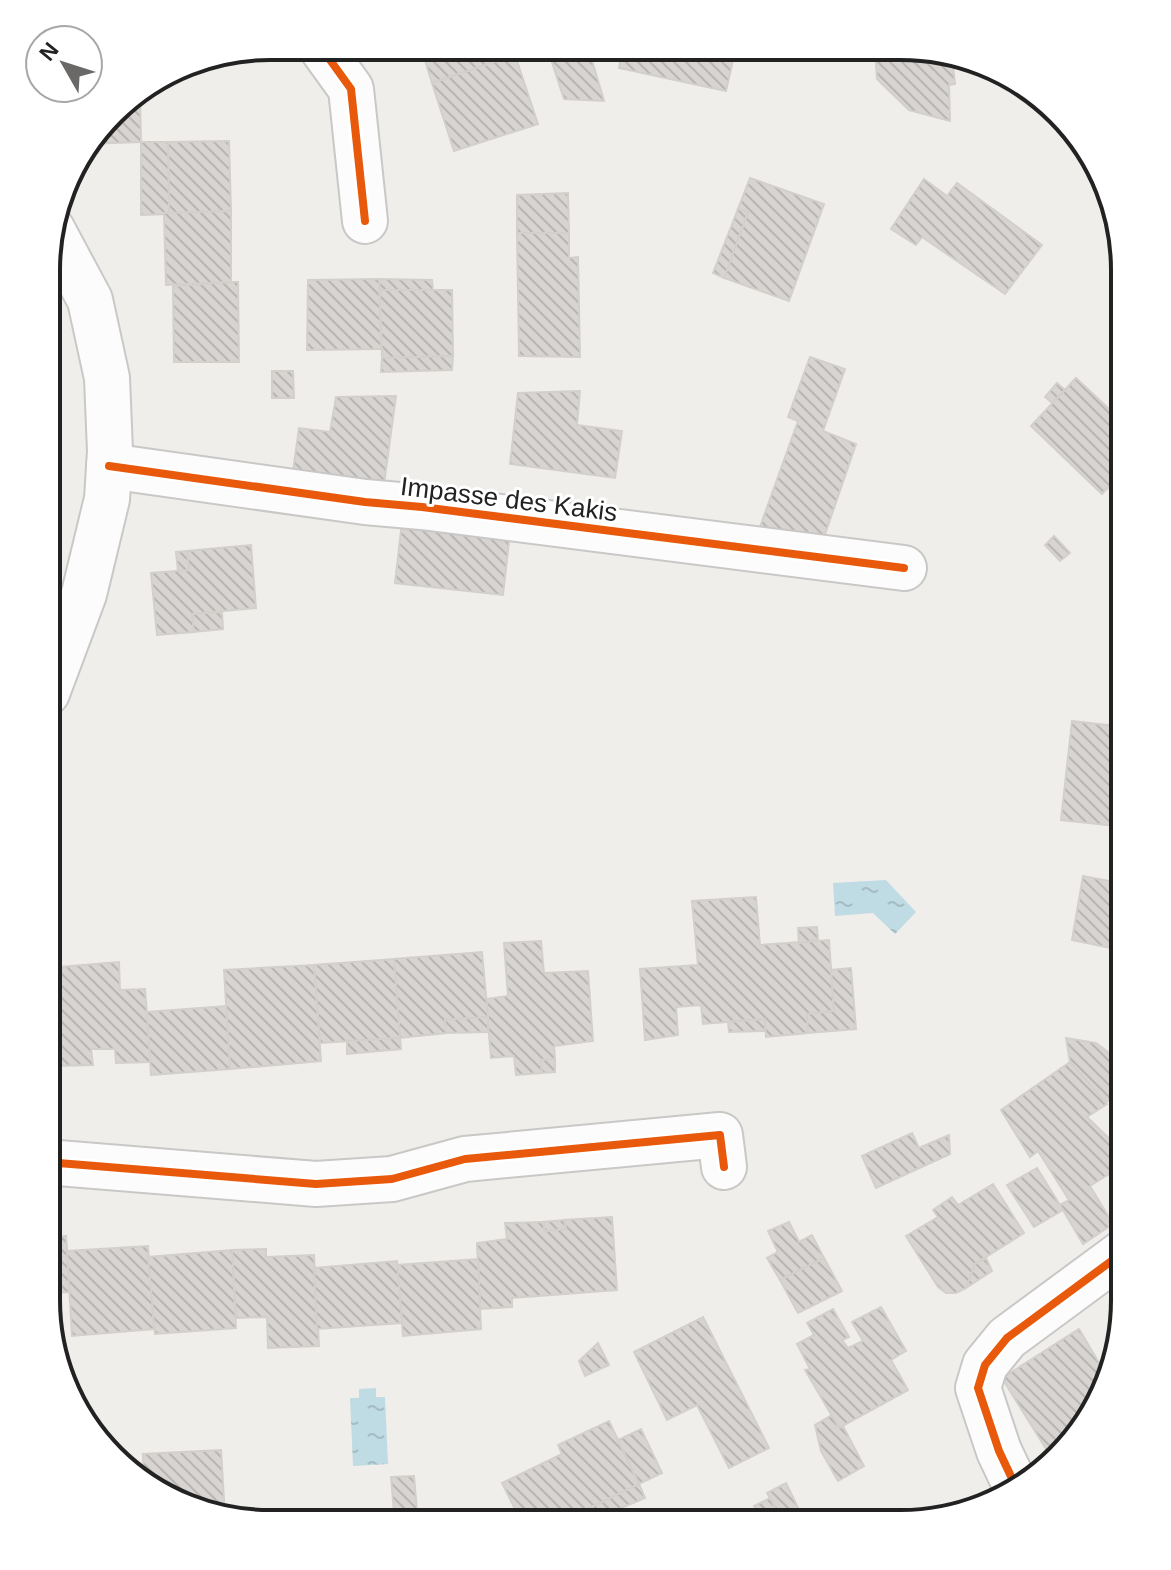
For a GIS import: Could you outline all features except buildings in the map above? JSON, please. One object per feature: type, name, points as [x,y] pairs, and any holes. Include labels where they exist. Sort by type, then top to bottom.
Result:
[{"type":"street","points":[[330,60],[351,89],[365,221]]},
{"type":"street","points":[[60,658],[84,594],[107,499],[109,466],[107,378],[90,300],[62,246]]},
{"type":"street","name":"Impasse des Kakis","points":[[109,466],[365,502],[904,568]]},
{"type":"street","points":[[60,1163],[316,1184],[392,1179],[465,1159],[720,1135],[724,1167]]},
{"type":"street","points":[[1012,1478],[999,1451],[978,1388],[985,1365],[1007,1338],[1111,1261]]},
{"type":"water","points":[[886,880],[916,912],[895,934],[873,913],[835,916],[833,883]]},
{"type":"water","points":[[376,1388],[376,1397],[385,1397],[388,1464],[353,1466],[350,1398],[359,1398],[359,1389]]},
{"type":"cycle path","points":[[330,60],[351,89],[365,221]]},
{"type":"cycle path","points":[[109,466],[365,502],[904,568]]},
{"type":"cycle path","points":[[60,1163],[316,1184],[392,1179],[465,1159],[720,1135],[724,1167]]},
{"type":"cycle path","points":[[1012,1478],[999,1451],[978,1388],[985,1365],[1007,1338],[1111,1261]]}]
